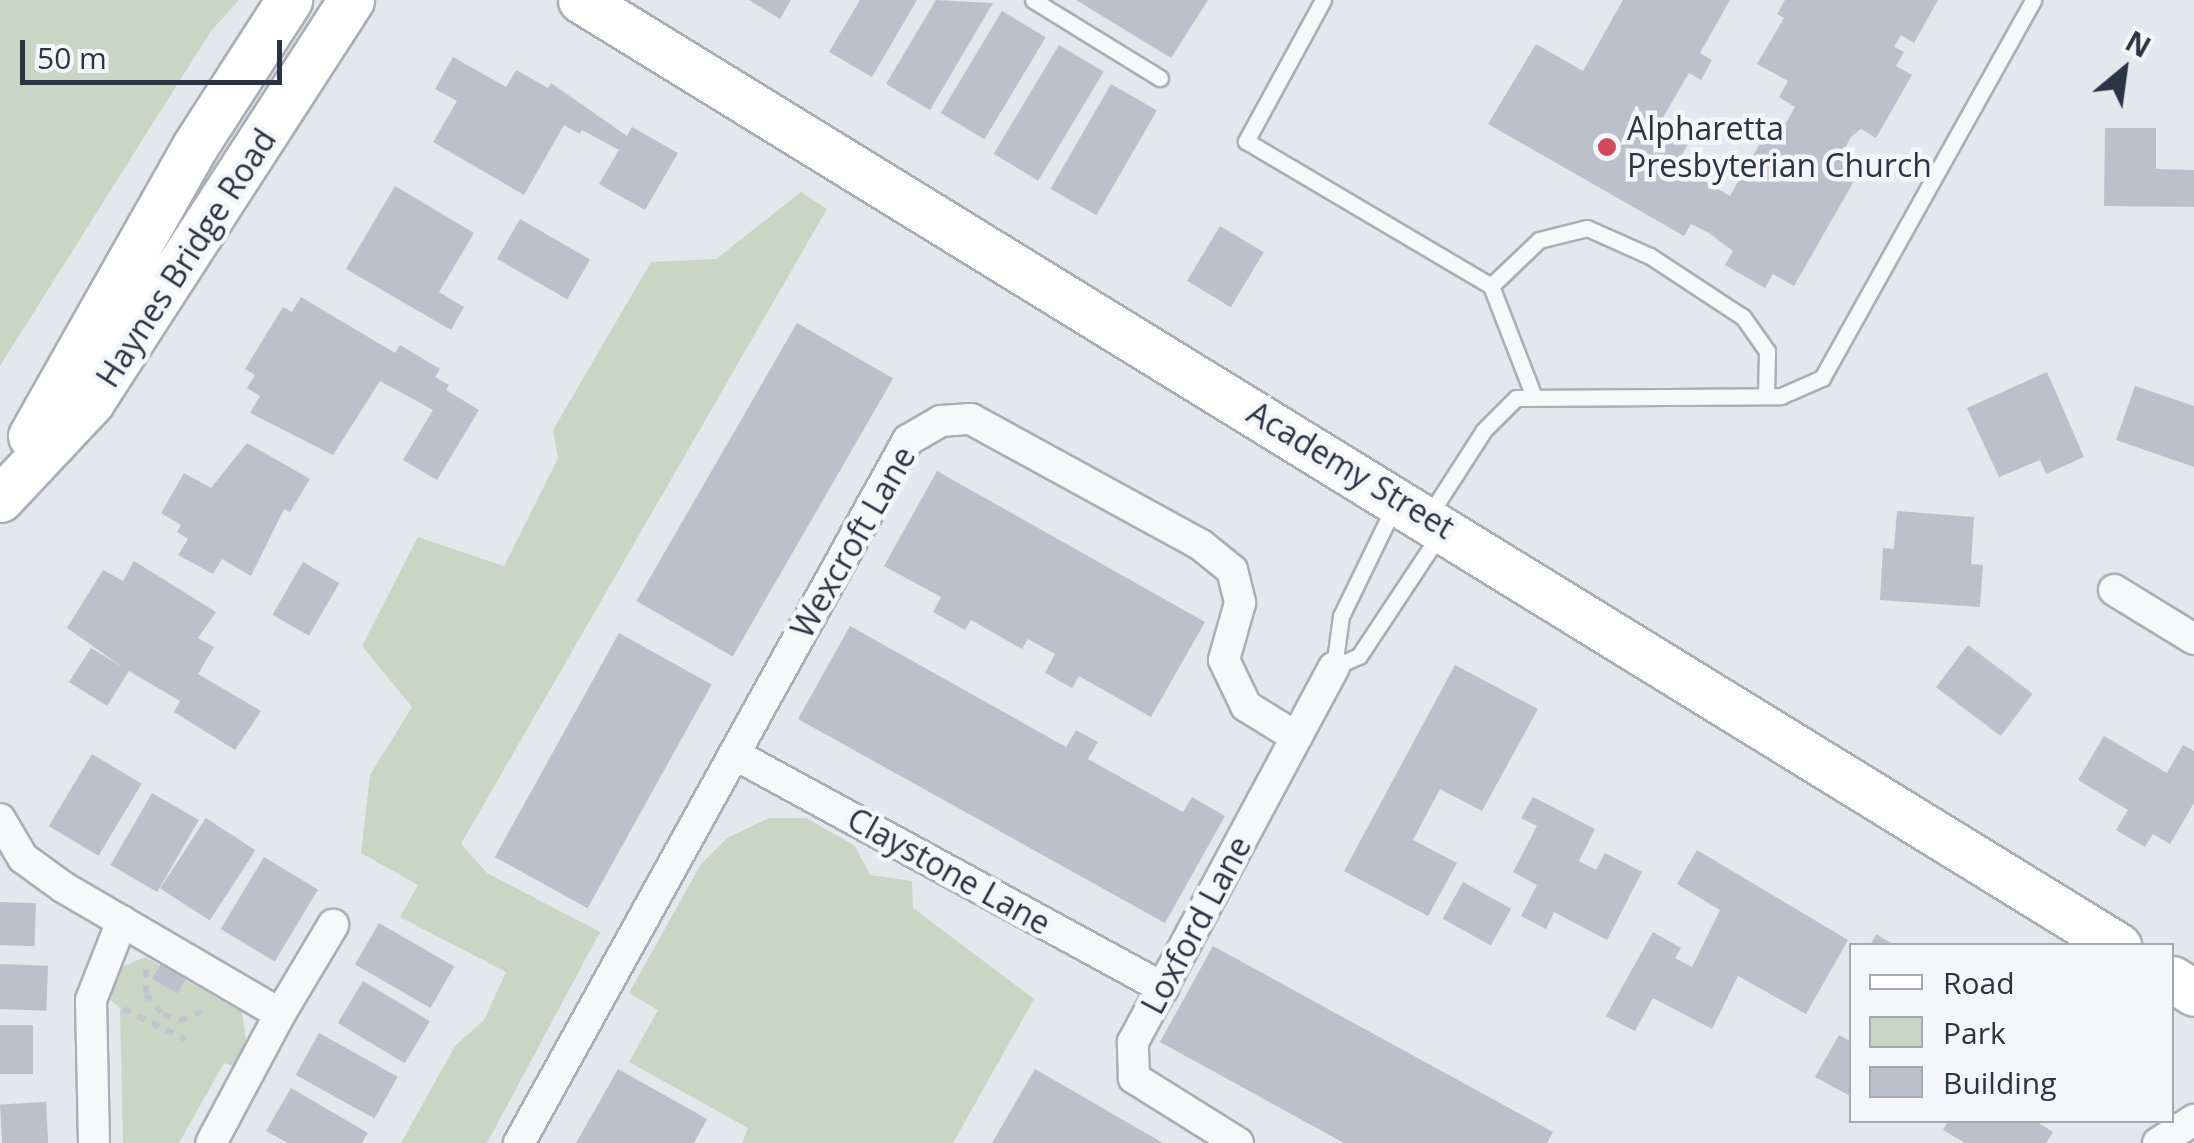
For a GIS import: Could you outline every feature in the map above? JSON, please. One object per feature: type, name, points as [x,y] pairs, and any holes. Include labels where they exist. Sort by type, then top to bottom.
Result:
[{"type":"street","name":"Haynes Bridge Road","points":[[0,480],[55,401],[168,190],[290,0]]},
{"type":"street","name":"Haynes Bridge Road","points":[[0,499],[91,402],[352,0]]},
{"type":"street","name":"Academy Street","points":[[581,0],[1423,514],[2113,943]]},
{"type":"street","name":"Wexcroft Lane","points":[[519,1143],[908,440],[941,421],[971,419],[1201,545],[1232,570],[1240,604],[1224,660],[1246,706],[1296,737]]},
{"type":"street","points":[[2114,590],[2194,639]]},
{"type":"street","name":"Loxford Lane","points":[[1238,1143],[1134,1078],[1133,1042],[1334,667]]},
{"type":"street","name":"Claystone Lane","points":[[734,754],[1163,988]]},
{"type":"street","points":[[0,819],[23,858],[280,1014]]},
{"type":"street","points":[[94,1143],[91,1000],[122,921]]},
{"type":"street","points":[[212,1143],[280,1014],[333,926]]},
{"type":"street","points":[[2158,1143],[2194,1120]]},
{"type":"lane","points":[[1032,0],[1160,78]]},
{"type":"lane","points":[[1323,0],[1246,141],[1491,286],[1534,397]]},
{"type":"lane","points":[[1334,667],[1341,616],[1484,430],[1516,398],[1766,396],[1822,378],[2034,0]]},
{"type":"lane","points":[[1491,286],[1539,240],[1588,228],[1650,256],[1743,317],[1767,351],[1766,396]]},
{"type":"lane","points":[[1334,667],[1359,656],[1423,514]]},
{"type":"path","points":[[123,1009],[185,1039]]},
{"type":"green space","points":[[0,0],[239,0],[211,31],[0,366]]},
{"type":"green space","points":[[801,192],[827,209],[461,844],[487,873],[600,932],[487,1143],[401,1143],[455,1046],[484,1020],[506,972],[400,917],[418,885],[361,853],[370,775],[412,707],[362,646],[418,537],[504,566],[558,458],[553,430],[651,262],[716,259]]},
{"type":"green space","points":[[769,818],[806,818],[855,846],[870,875],[912,881],[913,908],[1034,999],[953,1143],[742,1143],[748,1128],[629,1062],[658,1010],[629,993],[701,864],[727,838]]},
{"type":"green space","points":[[145,957],[242,1012],[246,1041],[235,1067],[224,1063],[179,1143],[123,1143],[120,1008],[104,995],[115,970]]},
{"type":"building","points":[[749,0],[791,0],[780,19]]},
{"type":"building","points":[[860,0],[917,0],[872,77],[829,52]]},
{"type":"building","points":[[936,0],[993,3],[930,110],[886,84]]},
{"type":"building","points":[[1076,0],[1208,0],[1171,58]]},
{"type":"building","name":"Alpharetta Presbyterian Church","points":[[1623,0],[1730,0],[1700,53],[1712,60],[1701,80],[1689,73],[1662,119],[1692,137],[1676,165],[1730,196],[1775,117],[1786,123],[1795,107],[1779,97],[1788,81],[1757,64],[1784,18],[1777,14],[1785,0],[1938,0],[1914,43],[1901,35],[1894,47],[1904,52],[1896,66],[1912,75],[1876,138],[1861,129],[1851,137],[1841,155],[1862,167],[1794,286],[1773,274],[1765,288],[1725,265],[1733,251],[1709,233],[1691,224],[1684,236],[1488,124],[1536,44],[1583,71]]},
{"type":"building","points":[[1002,11],[1046,37],[984,139],[941,113]]},
{"type":"building","points":[[1059,45],[1104,72],[1038,181],[994,154]]},
{"type":"building","points":[[453,57],[506,87],[516,70],[548,88],[551,83],[627,136],[632,127],[678,153],[645,210],[599,184],[619,150],[582,130],[580,134],[564,125],[524,195],[433,142],[457,101],[435,89]]},
{"type":"building","points":[[1111,84],[1157,110],[1096,215],[1050,189]]},
{"type":"building","points":[[2105,128],[2156,128],[2156,169],[2194,170],[2194,207],[2104,206]]},
{"type":"building","points":[[395,186],[474,233],[439,292],[464,307],[451,330],[346,269]]},
{"type":"building","points":[[520,219],[590,260],[567,299],[497,259]]},
{"type":"building","points":[[1220,226],[1264,252],[1231,307],[1187,281]]},
{"type":"building","points":[[301,297],[395,353],[400,345],[440,369],[435,377],[449,385],[446,390],[479,410],[437,480],[403,460],[433,410],[380,381],[333,455],[250,413],[260,396],[247,388],[255,375],[245,369],[283,307],[292,312]]},
{"type":"building","points":[[797,323],[893,378],[733,656],[636,601]]},
{"type":"building","points":[[2047,372],[2084,457],[2046,474],[2040,460],[1999,477],[1967,408]]},
{"type":"building","points":[[2135,386],[2194,406],[2194,467],[2116,440]]},
{"type":"building","points":[[247,443],[310,479],[290,512],[284,509],[251,576],[222,559],[213,574],[178,555],[188,539],[177,532],[181,525],[161,513],[184,473],[211,488]]},
{"type":"building","points":[[937,471],[1205,622],[1151,717],[1079,676],[1072,688],[1045,673],[1055,654],[1028,639],[1022,649],[971,620],[965,630],[933,612],[941,597],[884,566]]},
{"type":"building","points":[[1897,511],[1974,517],[1971,564],[1983,565],[1980,607],[1880,600],[1883,548],[1894,549]]},
{"type":"building","points":[[134,561],[216,612],[198,638],[214,647],[198,674],[261,711],[235,750],[174,712],[180,701],[129,671],[107,706],[69,682],[91,648],[124,668],[67,628],[103,570],[123,581]]},
{"type":"building","points":[[303,562],[339,583],[309,636],[272,615]]},
{"type":"building","points":[[850,626],[1066,747],[1076,730],[1098,742],[1088,759],[1183,812],[1192,797],[1225,816],[1165,923],[798,719]]},
{"type":"building","points":[[619,633],[712,684],[588,908],[495,857]]},
{"type":"building","points":[[1968,645],[2033,694],[2001,736],[1936,687]]},
{"type":"building","points":[[1455,665],[1538,709],[1482,811],[1440,789],[1413,840],[1457,863],[1428,916],[1344,871]]},
{"type":"building","points":[[2104,736],[2167,773],[2183,745],[2194,751],[2194,803],[2170,844],[2153,834],[2145,847],[2116,830],[2128,810],[2078,780]]},
{"type":"building","points":[[92,754],[142,784],[98,856],[49,826]]},
{"type":"building","points":[[152,793],[199,820],[157,892],[110,865]]},
{"type":"building","points":[[1533,797],[1595,829],[1579,861],[1596,870],[1605,853],[1642,872],[1607,940],[1554,912],[1546,929],[1521,916],[1537,885],[1513,872],[1537,826],[1521,818]]},
{"type":"building","points":[[206,818],[255,850],[210,921],[160,888]]},
{"type":"building","points":[[1697,850],[1848,940],[1806,1014],[1738,976],[1712,1029],[1653,998],[1635,1031],[1606,1016],[1653,932],[1681,948],[1675,958],[1692,967],[1720,910],[1677,884]]},
{"type":"building","points":[[264,857],[318,889],[275,961],[221,929]]},
{"type":"building","points":[[1463,882],[1511,909],[1491,945],[1443,919]]},
{"type":"building","points":[[0,902],[36,903],[34,946],[0,945]]},
{"type":"building","points":[[379,923],[454,966],[430,1008],[355,965]]},
{"type":"building","points":[[1876,934],[1891,943],[1872,943]]},
{"type":"building","points":[[1213,946],[1553,1132],[1547,1143],[1344,1143],[1160,1042]]},
{"type":"building","points":[[0,964],[48,966],[46,1011],[0,1009]]},
{"type":"building","points":[[161,964],[186,979],[177,994],[152,979]]},
{"type":"building","points":[[363,981],[430,1021],[405,1063],[338,1023]]},
{"type":"building","points":[[0,1025],[33,1025],[33,1074],[0,1074]]},
{"type":"building","points":[[319,1033],[398,1077],[374,1119],[296,1075]]},
{"type":"building","points":[[1839,1035],[1849,1040],[1849,1095],[1815,1077]]},
{"type":"building","points":[[618,1069],[707,1119],[694,1143],[576,1143]]},
{"type":"building","points":[[1035,1069],[1163,1143],[992,1143]]},
{"type":"building","points":[[291,1088],[368,1133],[362,1143],[288,1143],[266,1131]]},
{"type":"building","points":[[46,1102],[48,1143],[2,1143],[0,1104]]},
{"type":"building","points":[[1947,1123],[2039,1123],[2053,1132],[2046,1143],[1965,1143],[1943,1130]]},
{"type":"place","name":"Alpharetta Presbyterian Church","points":[[1607,147]]}]
